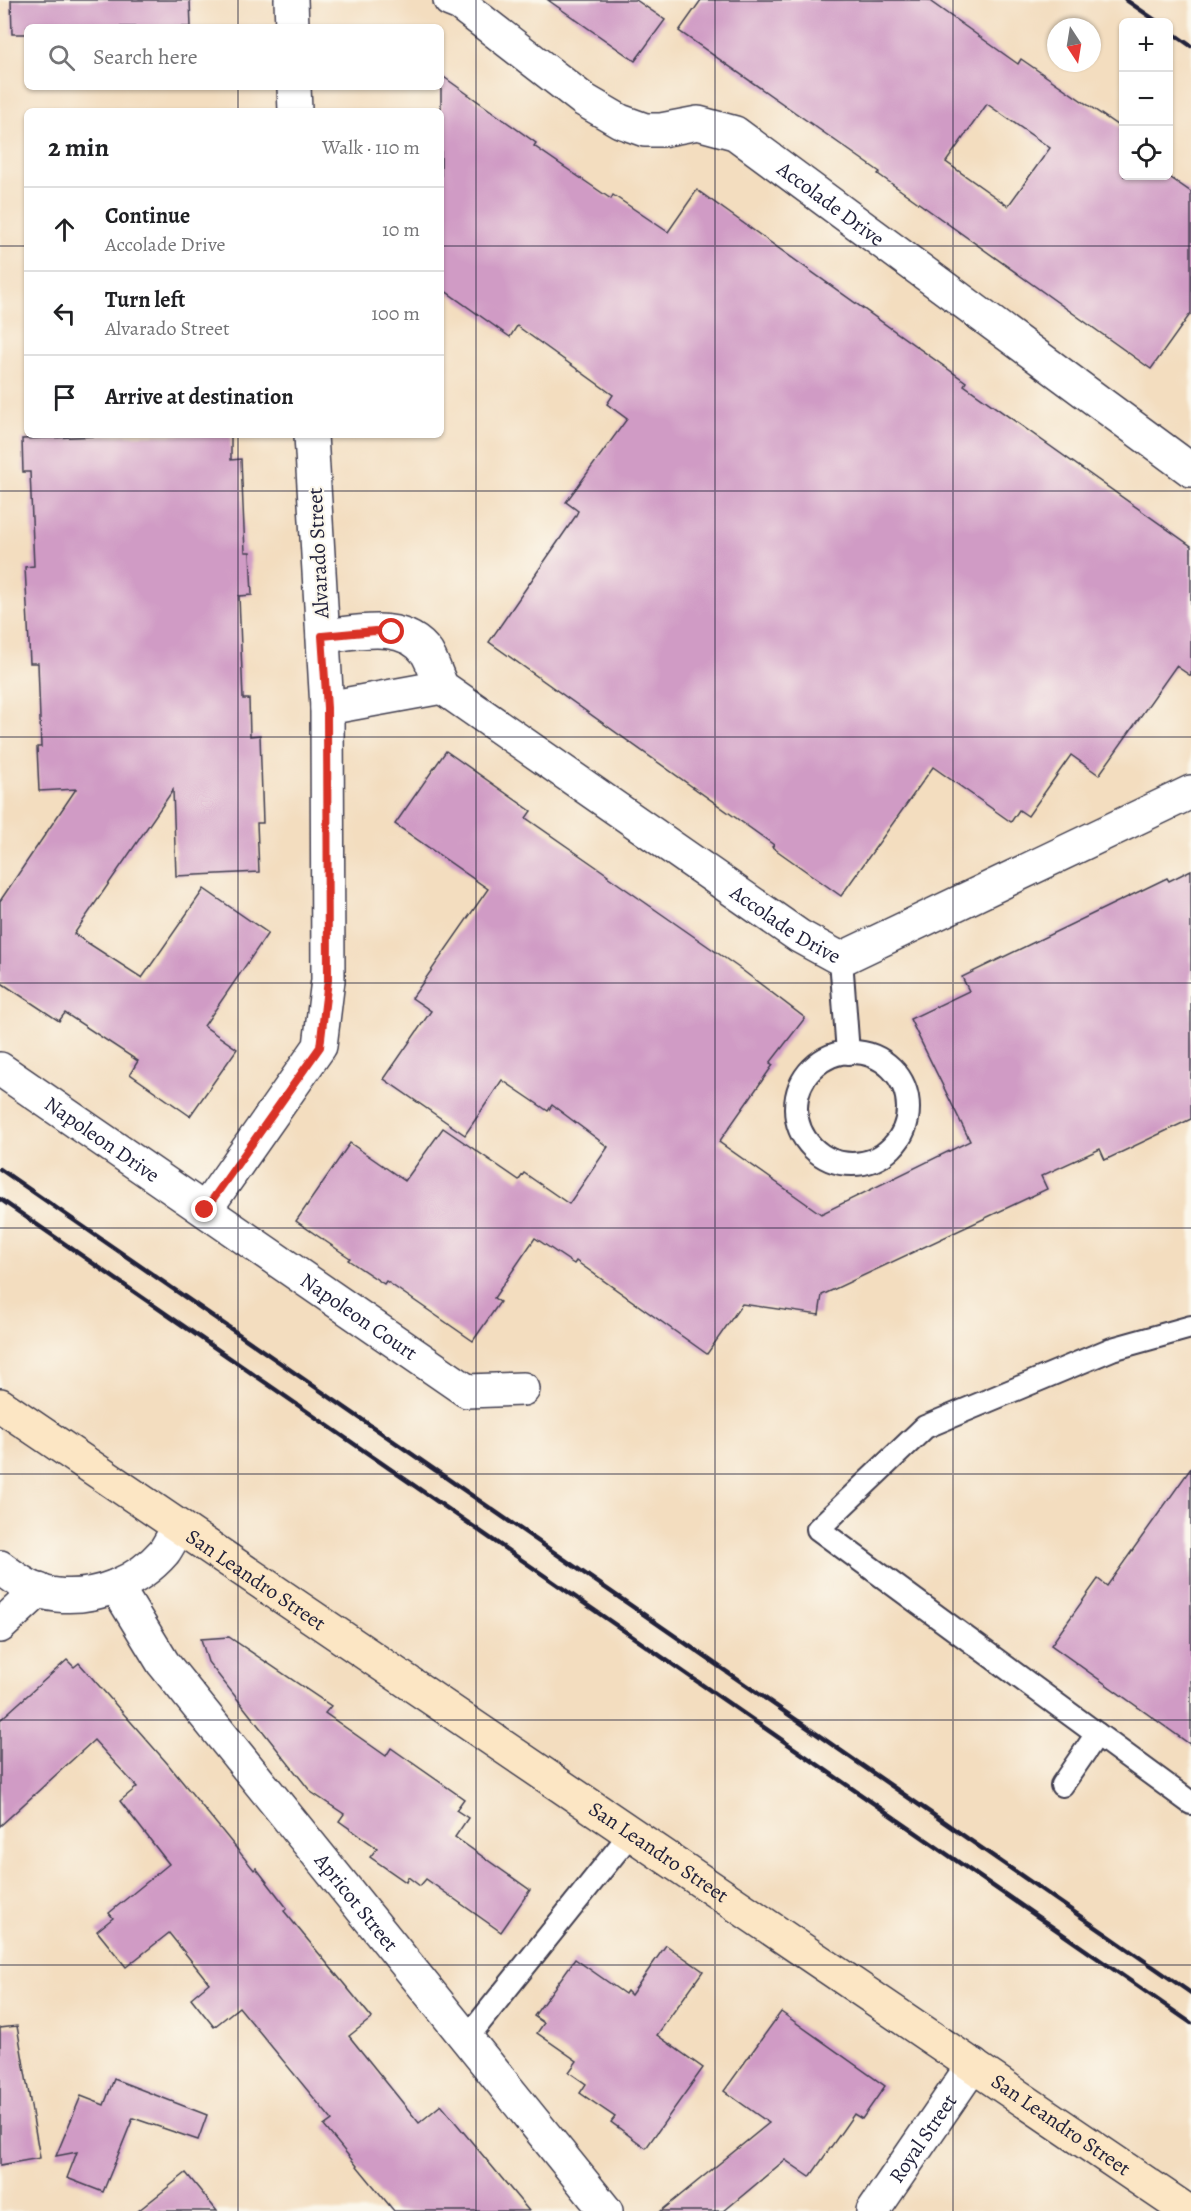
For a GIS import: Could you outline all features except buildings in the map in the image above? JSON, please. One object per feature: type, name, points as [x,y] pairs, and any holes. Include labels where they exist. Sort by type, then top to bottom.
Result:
[{"type":"main road","name":"San Leandro Street","points":[[0,1405],[1187,2211]]},
{"type":"street","points":[[291,0],[292,24]]},
{"type":"street","name":"Accolade Drive","points":[[450,0],[460,4],[584,100],[620,121],[645,130],[661,130],[698,123],[718,126],[735,133],[1191,470]]},
{"type":"street","points":[[294,90],[296,108]]},
{"type":"street","name":"Alvarado Street","points":[[205,1210],[320,1047],[328,980],[327,708],[311,438]]},
{"type":"street","name":"Accolade Drive","points":[[322,636],[375,631],[392,632],[410,637],[426,653],[442,687],[799,936],[841,959],[1191,792]]},
{"type":"street","points":[[327,708],[442,687]]},
{"type":"street","name":"Napoleon Drive","points":[[0,1069],[205,1210]]},
{"type":"street","name":"Napoleon Court","points":[[205,1210],[467,1391],[523,1389]]},
{"type":"street","points":[[0,1567],[20,1582],[57,1595],[96,1593],[136,1577],[164,1552],[178,1528]]},
{"type":"street","name":"Apricot Street","points":[[116,1586],[163,1663],[606,2211]]},
{"type":"street","points":[[0,1626],[39,1590]]},
{"type":"street","name":"Royal Street","points":[[873,2211],[974,2065]]},
{"type":"lane","points":[[841,959],[848,1053]]},
{"type":"lane","points":[[848,1053],[875,1057],[890,1067],[901,1082],[907,1099],[907,1118],[901,1136],[889,1150],[873,1160],[855,1164],[837,1162],[820,1155],[807,1142],[798,1126],[795,1107],[799,1089],[808,1073],[822,1061],[838,1054],[848,1053]]},
{"type":"lane","points":[[1191,1327],[1112,1349],[925,1427],[818,1529],[1191,1803]]},
{"type":"lane","points":[[1062,1785],[1097,1734]]},
{"type":"lane","points":[[467,2038],[631,1833]]},
{"type":"railway","points":[[1126,0],[1152,18]]},
{"type":"railway","points":[[1173,33],[1191,46]]},
{"type":"railway","points":[[0,1169],[1191,1993]]},
{"type":"railway","points":[[0,1199],[1191,2023]]},
{"type":"route","points":[[205,1210],[320,1047],[328,980],[327,708],[322,636],[375,631],[392,632]]}]
